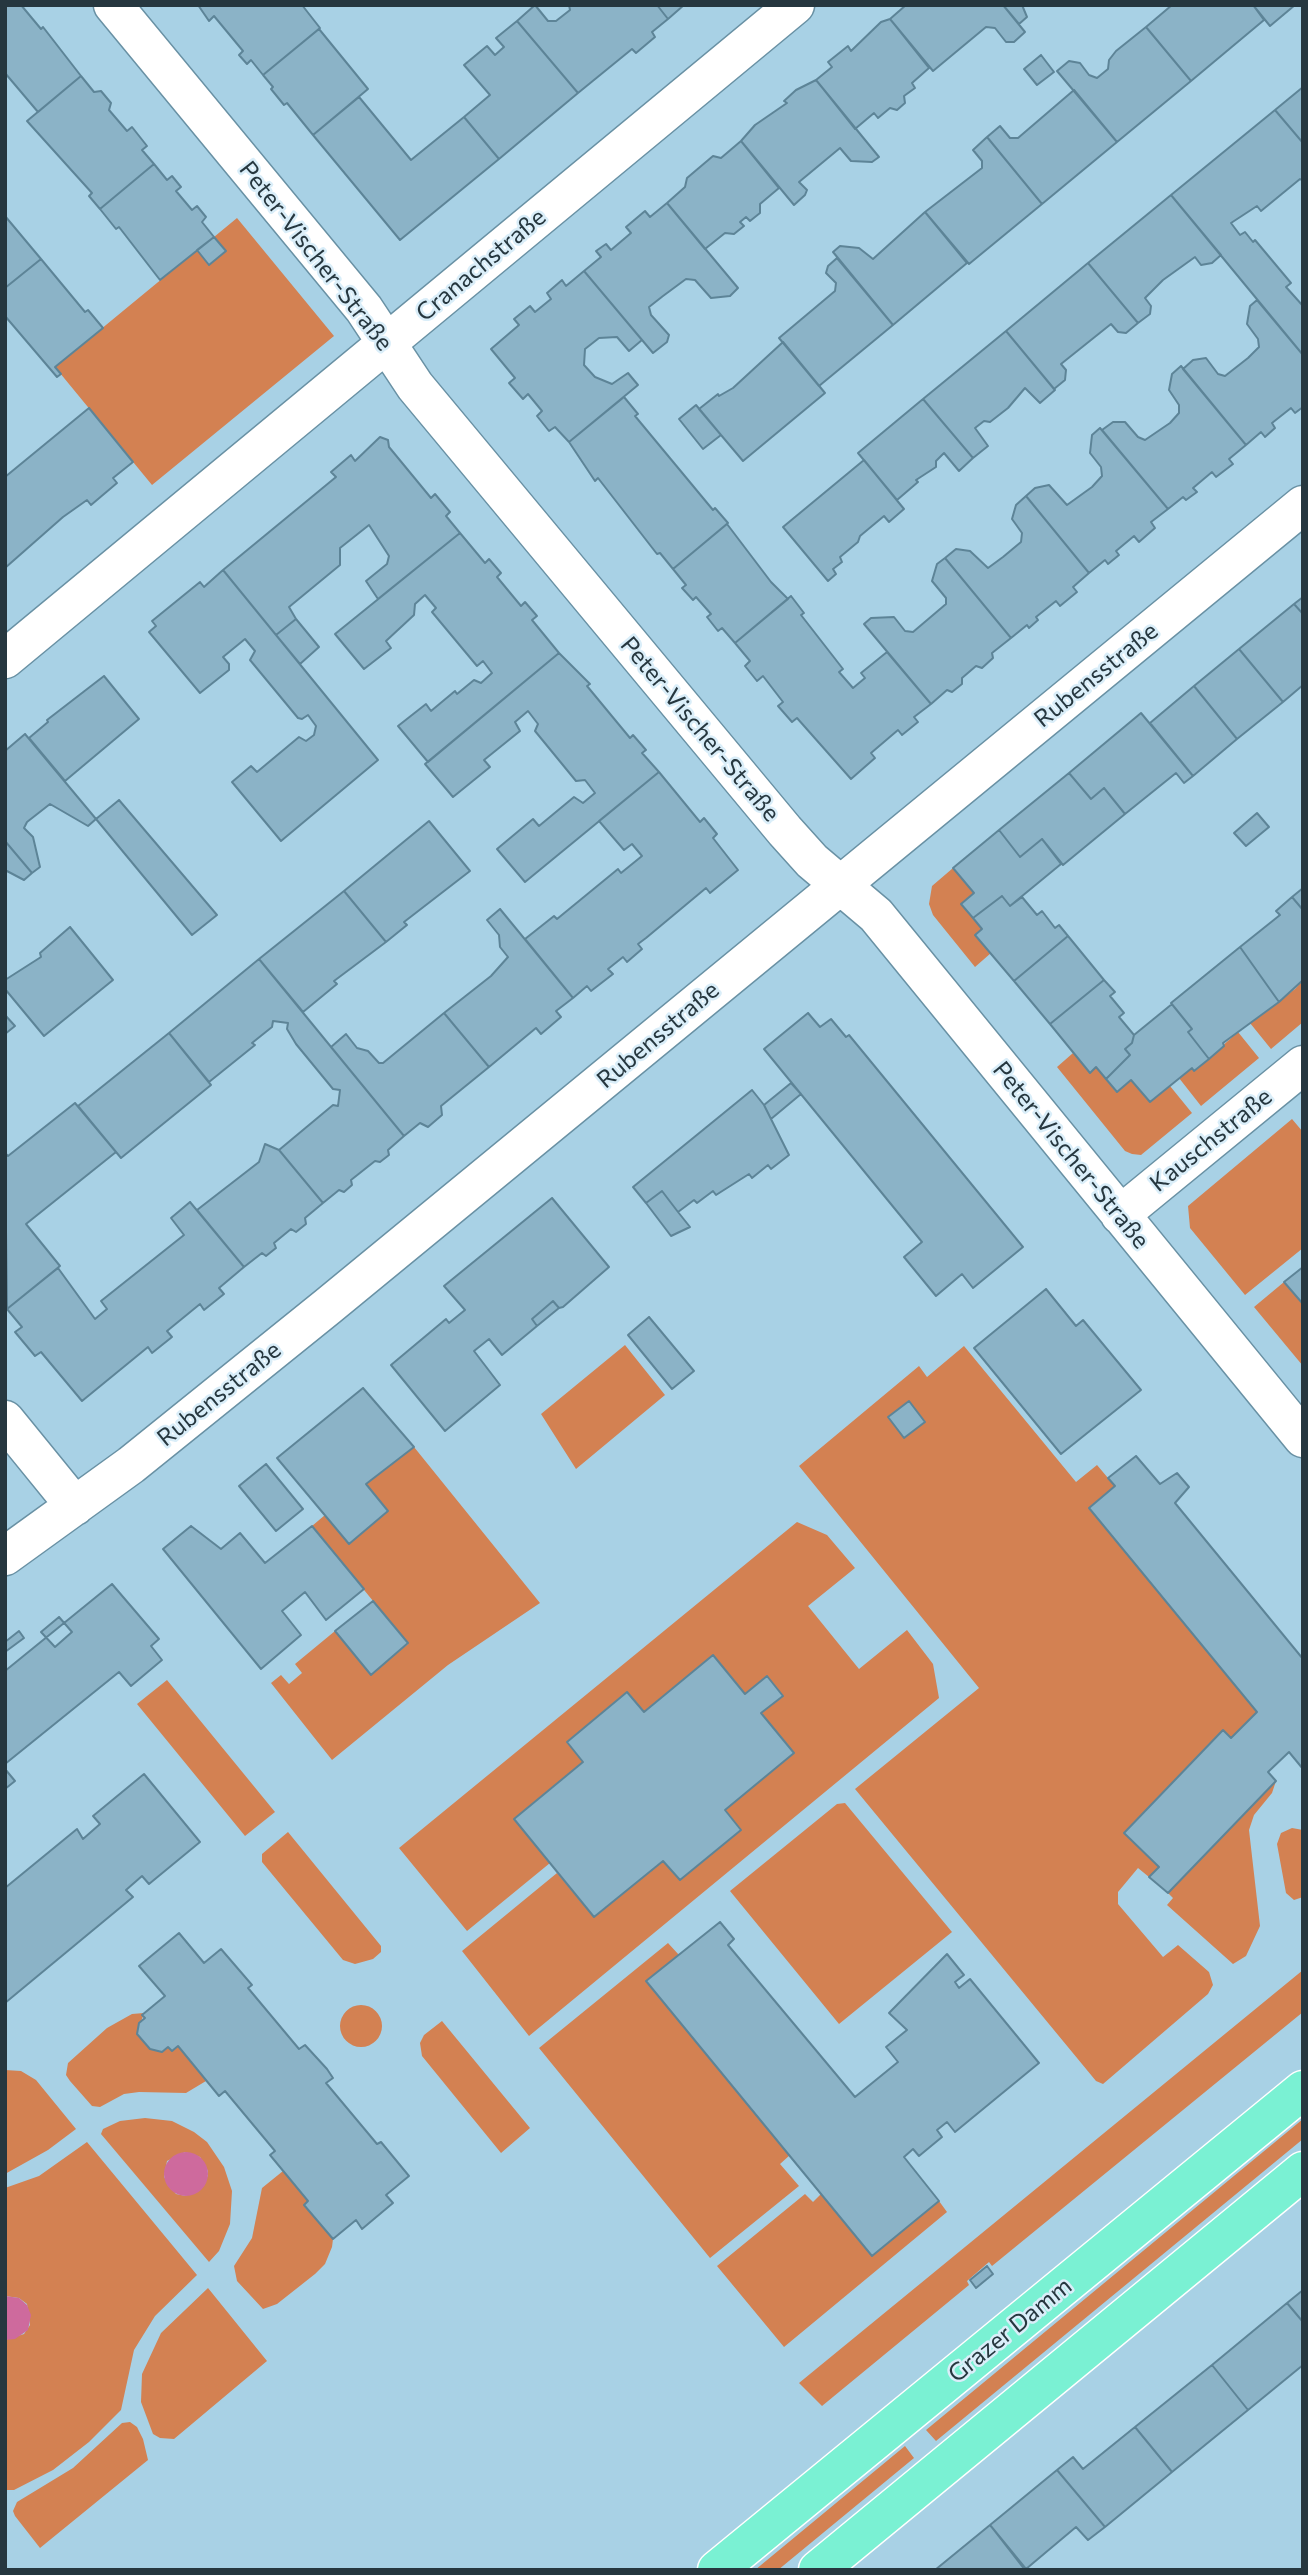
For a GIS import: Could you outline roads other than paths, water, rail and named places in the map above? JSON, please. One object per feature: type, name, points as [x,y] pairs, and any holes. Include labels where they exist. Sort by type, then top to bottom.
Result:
[{"type":"main road","name":"Grazer Damm","points":[[717,2570],[1303,2090]]},
{"type":"main road","points":[[818,2570],[1303,2171]]},
{"type":"street","name":"Peter-Vischer-Straße","points":[[113,5],[365,309],[415,386],[785,831],[876,915],[1303,1438]]},
{"type":"street","name":"Cranachstraße","points":[[5,659],[795,5]]},
{"type":"street","name":"Rubensstraße","points":[[5,1556],[131,1465],[316,1316],[1303,505]]},
{"type":"street","name":"Kauschstraße","points":[[1120,1215],[1303,1065]]},
{"type":"street","points":[[5,1420],[75,1506]]}]
